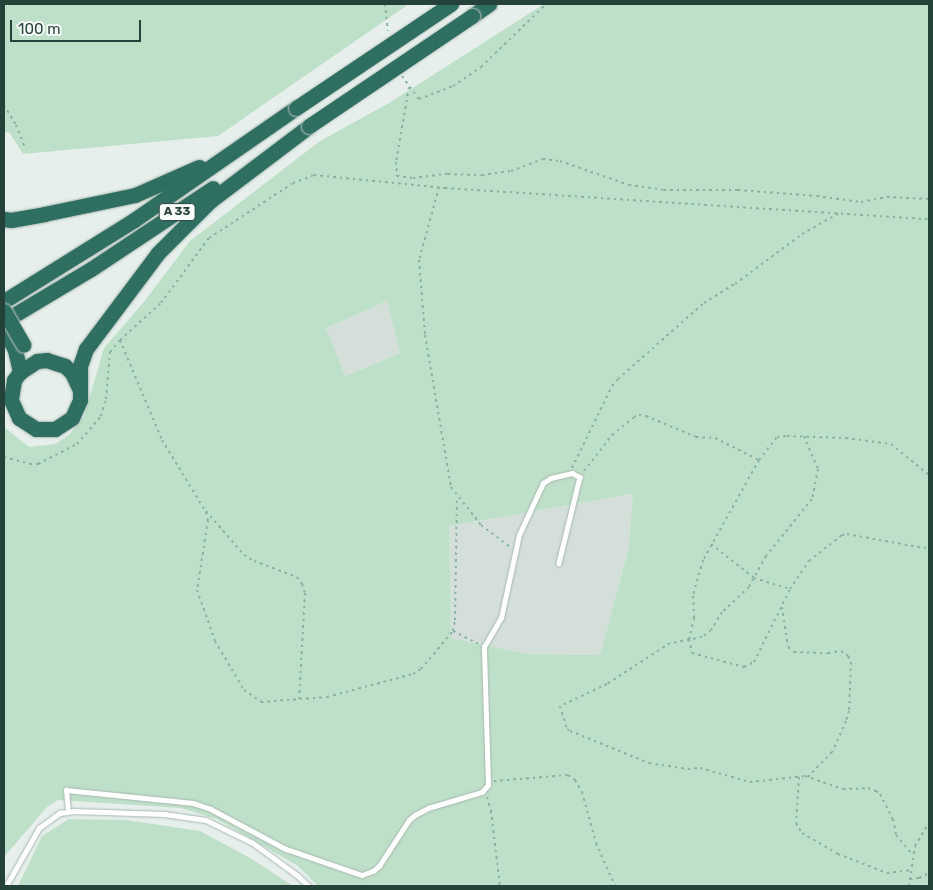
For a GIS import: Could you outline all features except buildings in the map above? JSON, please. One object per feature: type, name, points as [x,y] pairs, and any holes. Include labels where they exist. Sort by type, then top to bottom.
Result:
[{"type":"highway","name":"A 33","points":[[4,302],[134,220],[450,4]]},
{"type":"highway","name":"A 33","points":[[4,321],[99,263],[250,162],[309,126],[489,4]]},
{"type":"highway","points":[[4,219],[11,220],[44,214],[135,195],[203,165],[296,108]]},
{"type":"highway","points":[[4,310],[20,348],[20,372],[11,390],[9,407],[26,424],[46,430],[56,429],[72,418],[78,409],[80,366],[86,349],[158,254],[210,201],[309,126]]},
{"type":"highway","points":[[4,329],[20,348],[38,358],[57,362],[72,372],[80,390]]},
{"type":"highway","points":[[20,372],[37,361],[57,362]]},
{"type":"lane","points":[[68,812],[66,790],[193,803],[211,809],[286,849],[362,875],[374,871],[409,820],[415,815],[428,808],[485,789],[489,781],[484,647],[502,618],[519,535],[543,483],[550,478],[569,473],[577,474],[580,477],[559,563]]},
{"type":"lane","points":[[6,886],[39,828],[60,813],[68,812],[164,814],[206,820],[253,844],[297,875],[308,886]]},
{"type":"path","points":[[385,4],[386,9]]},
{"type":"path","points":[[403,80],[419,99],[453,86],[481,67],[546,4]]},
{"type":"path","points":[[409,87],[396,162],[397,176],[413,178],[448,174],[482,176],[511,171],[543,159],[560,161],[629,185],[664,190],[738,190],[817,196],[861,202],[886,197],[929,199]]},
{"type":"path","points":[[4,104],[16,125],[24,147]]},
{"type":"path","points":[[4,457],[30,464],[44,462],[77,444],[90,432],[101,416],[106,400],[109,358],[120,340],[161,303],[209,238],[293,183],[314,175],[439,187],[929,219]]},
{"type":"path","points":[[439,187],[419,260],[425,335],[451,487],[457,498],[481,525],[516,551]]},
{"type":"path","points":[[569,473],[612,386],[618,379],[704,303],[735,284],[802,234],[839,213]]},
{"type":"path","points":[[120,340],[162,440],[204,508],[244,555],[254,561],[297,577],[302,584],[305,593],[299,699]]},
{"type":"path","points":[[580,477],[612,435],[634,417],[639,416],[646,416],[696,438],[715,438],[759,460]]},
{"type":"path","points":[[804,436],[818,469],[812,499],[766,556],[749,587],[722,612],[711,630],[702,637],[670,643],[608,684],[560,706],[566,728],[649,763],[688,769],[700,768],[750,782],[799,776],[808,777],[843,789],[868,788],[876,791],[880,794],[893,819],[896,835],[913,855]]},
{"type":"path","points":[[929,475],[891,444],[846,438],[778,437],[759,460],[703,560],[693,596],[694,618],[689,639],[692,653],[744,667],[758,657],[790,589],[808,561],[842,535],[847,534],[924,548],[929,546]]},
{"type":"path","points":[[204,508],[208,520],[197,590],[215,641],[244,690],[251,697],[261,702],[327,697],[413,674],[421,669],[453,631],[455,620],[457,498]]},
{"type":"path","points":[[711,544],[754,578],[790,589]]},
{"type":"path","points":[[782,606],[788,647],[794,652],[828,653],[841,651],[848,656],[851,662],[849,711],[846,721],[832,752],[808,777]]},
{"type":"path","points":[[453,631],[484,647]]},
{"type":"path","points":[[489,781],[568,775],[575,780],[582,792],[596,843],[615,886]]},
{"type":"path","points":[[799,776],[796,823],[802,833],[838,854],[888,872],[912,870]]},
{"type":"path","points":[[485,789],[491,811],[500,886]]},
{"type":"path","points":[[909,886],[915,846],[929,822]]},
{"type":"path","points":[[910,879],[919,878],[929,873]]},
{"type":"shaded area","points":[[387,301],[400,353],[344,376],[326,328]]},
{"type":"shaded area","points":[[634,494],[629,547],[600,655],[527,654],[451,638],[449,526]]},
{"type":"green space","points":[[4,4],[409,4],[218,136],[23,154],[9,132],[4,133]]},
{"type":"green space","points":[[544,4],[929,4],[929,886],[318,886],[298,866],[217,819],[181,808],[58,800],[47,807],[4,857],[4,427],[29,447],[55,444],[69,435],[84,416],[104,348],[143,303],[190,241],[320,141],[389,103]],"holes":[[[387,301],[400,353],[345,376],[326,328]],[[633,494],[629,547],[600,655],[527,654],[451,638],[449,526]]]},
{"type":"green space","points":[[69,819],[126,820],[200,831],[250,858],[293,886],[18,886],[42,836]]}]
